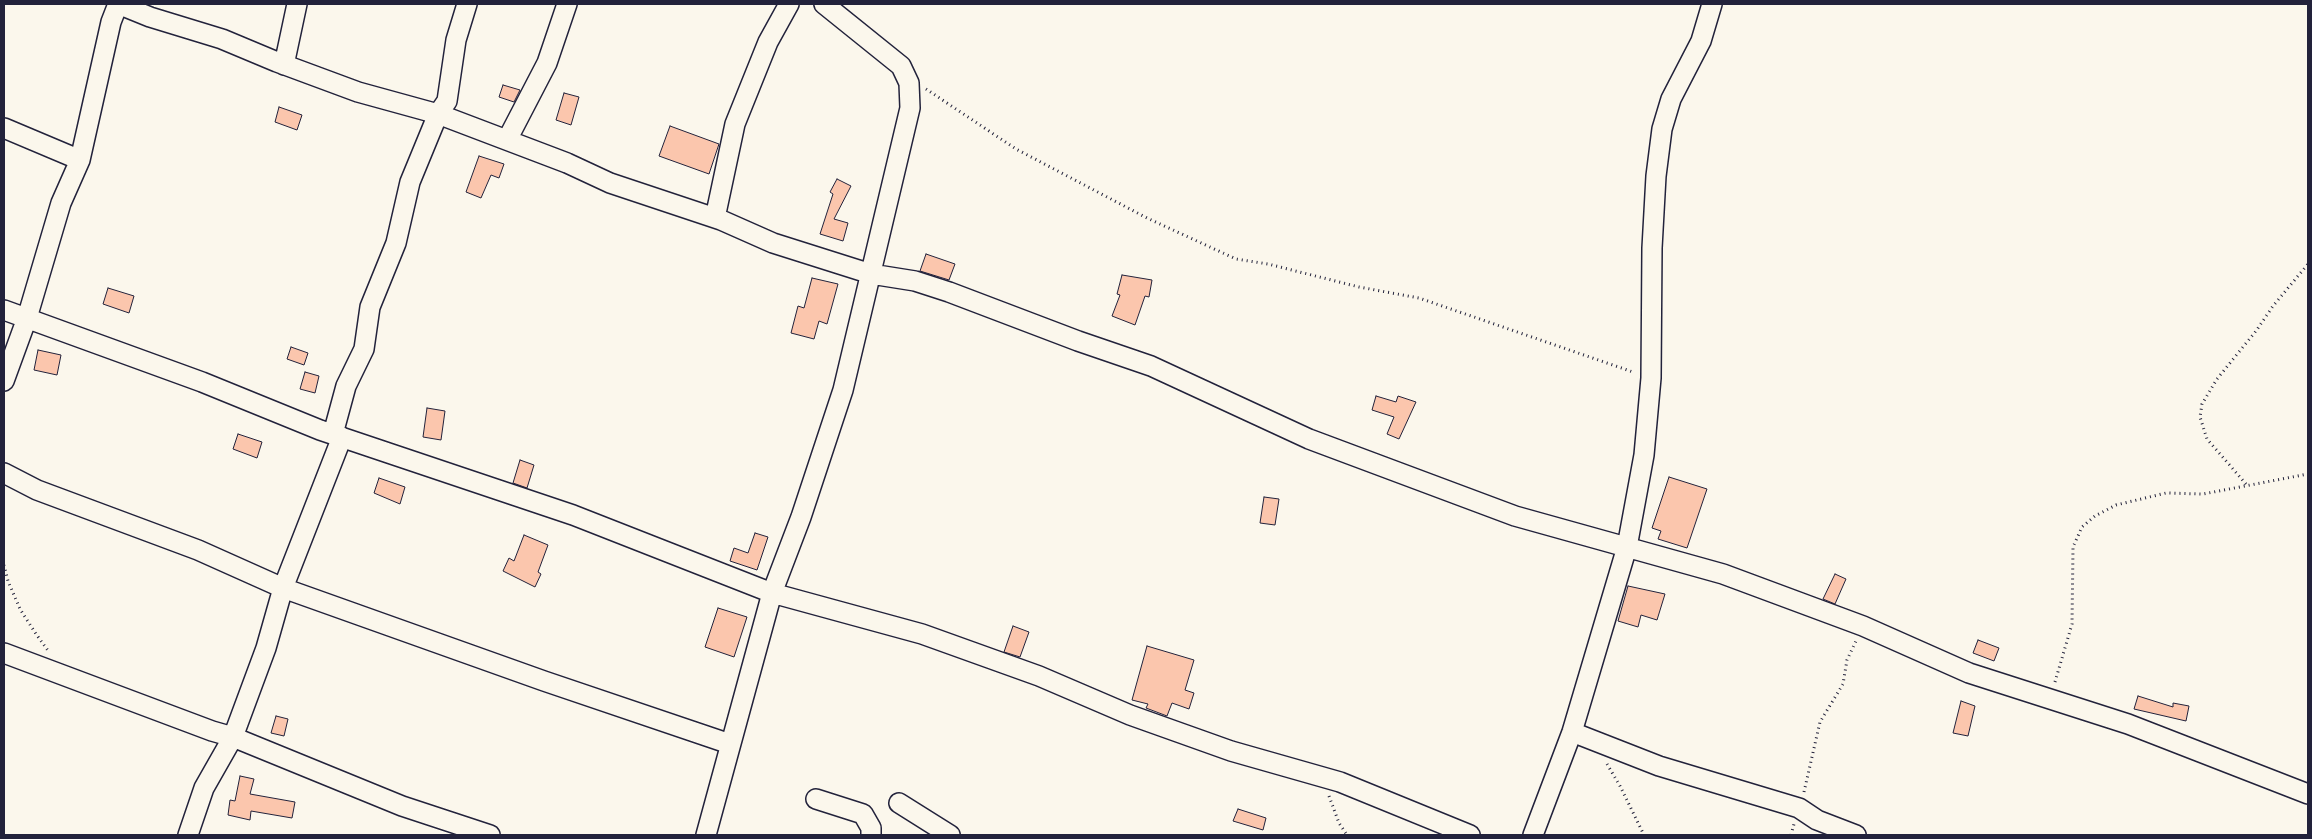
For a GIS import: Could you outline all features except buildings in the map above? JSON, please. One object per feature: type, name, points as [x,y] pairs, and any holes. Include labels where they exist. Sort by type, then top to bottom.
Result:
[{"type":"street","points":[[4,381],[27,318],[61,203],[80,160],[111,22],[118,4],[150,17],[222,39],[284,65],[358,92],[438,114],[507,140],[610,183],[715,218],[773,243],[871,274],[915,281],[967,299],[1151,366],[1318,442],[1515,516],[1723,574],[1863,626],[1969,673],[2128,724],[2308,794]]},
{"type":"street","points":[[284,65],[297,4]]},
{"type":"street","points":[[188,835],[204,788],[233,737],[266,648],[283,588],[338,436],[346,386],[364,349],[370,307],[396,243],[410,182],[438,114],[449,94],[456,40],[467,4]]},
{"type":"street","points":[[507,140],[547,63],[567,4]]},
{"type":"street","points":[[715,218],[736,124],[768,42],[789,4]]},
{"type":"street","points":[[706,835],[772,592],[801,517],[843,390],[910,108],[909,83],[901,66],[824,4]]},
{"type":"street","points":[[1533,835],[1572,732],[1627,547],[1644,455],[1651,378],[1652,248],[1656,176],[1662,129],[1672,99],[1701,41],[1712,4]]},
{"type":"street","points":[[4,128],[80,160]]},
{"type":"street","points":[[4,310],[202,382],[338,436],[573,515],[772,592],[922,634],[1039,676],[1130,715],[1231,752],[1340,782],[1470,835]]},
{"type":"street","points":[[4,473],[37,490],[198,550],[283,588],[534,678],[730,744]]},
{"type":"street","points":[[4,653],[212,732],[233,737],[402,806],[490,835]]},
{"type":"street","points":[[1572,732],[1659,766],[1799,808],[1817,820],[1856,835]]},
{"type":"street","points":[[816,799],[863,814],[871,828],[871,835]]},
{"type":"street","points":[[899,803],[950,835]]},
{"type":"path","points":[[909,83],[929,90],[1016,148],[1147,218],[1236,259],[1268,264],[1359,287],[1419,298],[1651,378]]},
{"type":"path","points":[[2246,484],[2207,439],[2200,417],[2202,404],[2217,379],[2308,264]]},
{"type":"path","points":[[2050,700],[2072,624],[2073,547],[2082,527],[2095,516],[2116,505],[2166,493],[2203,494],[2246,484],[2308,474]]},
{"type":"path","points":[[4,564],[8,581],[20,609],[66,676]]},
{"type":"path","points":[[1799,808],[1820,722],[1840,689],[1847,660],[1863,626]]},
{"type":"path","points":[[1606,763],[1620,786],[1644,835]]},
{"type":"path","points":[[1324,778],[1339,823],[1347,835]]}]
